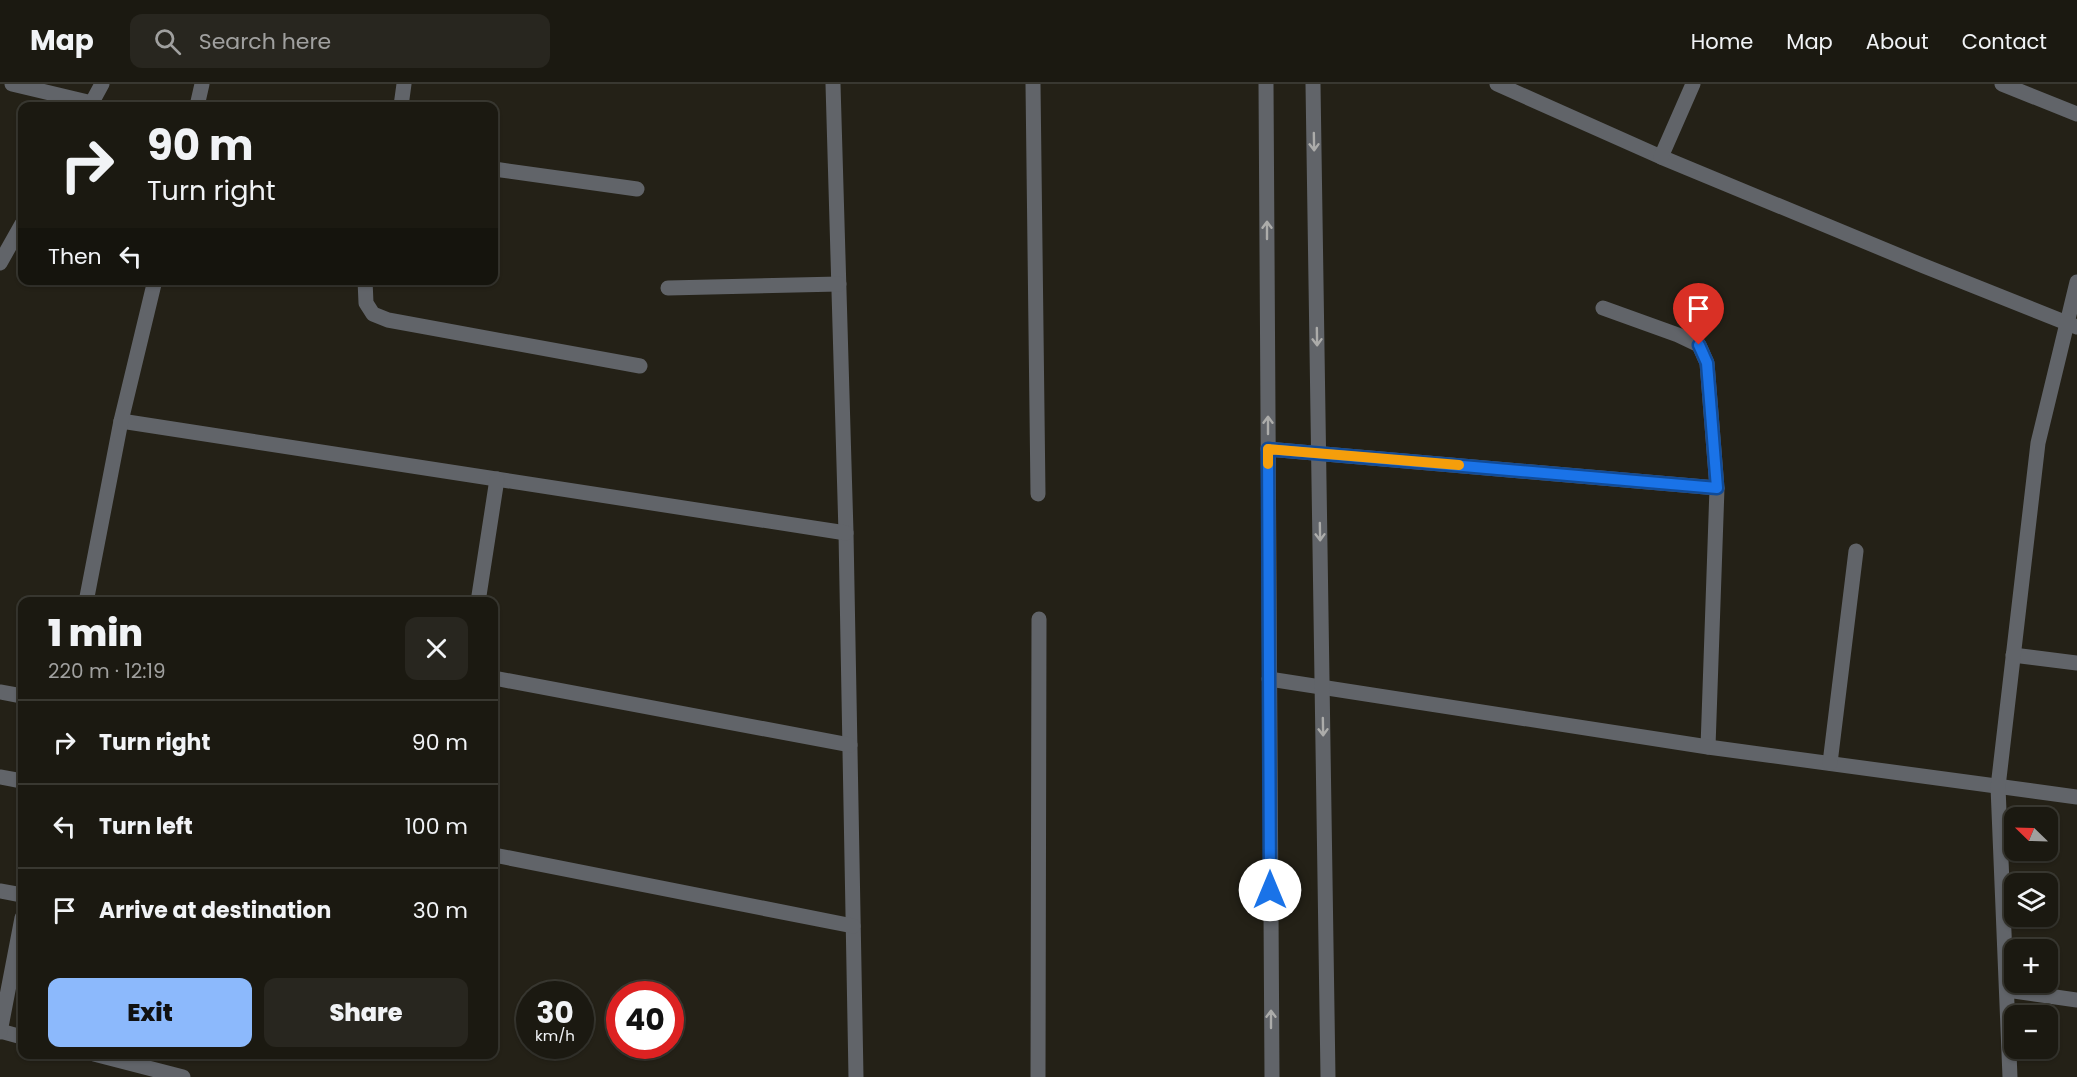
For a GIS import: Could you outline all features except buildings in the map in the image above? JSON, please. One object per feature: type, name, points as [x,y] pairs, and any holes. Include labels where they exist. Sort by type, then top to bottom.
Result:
[{"type":"street","points":[[12,84],[80,102]]},
{"type":"street","points":[[93,102],[102,84]]},
{"type":"street","points":[[198,102],[202,84]]},
{"type":"street","points":[[402,102],[404,84]]},
{"type":"street","points":[[833,84],[846,533],[856,1077]]},
{"type":"street","points":[[1033,84],[1038,494]]},
{"type":"street","points":[[1266,84],[1272,1077]]},
{"type":"street","points":[[1313,84],[1328,1077]]},
{"type":"street","points":[[1497,84],[1661,157],[2072,325]]},
{"type":"street","points":[[1661,157],[1693,84]]},
{"type":"street","points":[[2002,84],[2077,114]]},
{"type":"street","points":[[498,170],[638,189]]},
{"type":"street","points":[[0,263],[18,231]]},
{"type":"street","points":[[2005,939],[1998,787],[2038,443],[2072,325],[2077,282]]},
{"type":"street","points":[[669,288],[839,284]]},
{"type":"street","points":[[87,597],[121,421],[154,285]]},
{"type":"street","points":[[365,285],[366,303],[369,308],[373,314],[388,320],[640,366]]},
{"type":"street","points":[[1603,308],[1699,345],[1707,363],[1717,488],[1708,747]]},
{"type":"street","points":[[121,421],[846,533]]},
{"type":"street","points":[[1268,449],[1717,488]]},
{"type":"street","points":[[479,597],[497,479]]},
{"type":"street","points":[[1830,763],[1856,551]]},
{"type":"street","points":[[1038,1077],[1039,618]]},
{"type":"street","points":[[2013,655],[2077,663]]},
{"type":"street","points":[[498,679],[850,745]]},
{"type":"street","points":[[1269,679],[1708,747],[2077,797]]},
{"type":"street","points":[[0,692],[18,695]]},
{"type":"street","points":[[0,777],[18,780]]},
{"type":"street","points":[[498,856],[853,926]]},
{"type":"street","points":[[0,891],[18,894]]},
{"type":"street","points":[[18,949],[2,1008],[0,1031],[18,1035]]},
{"type":"street","points":[[2007,993],[2010,1077]]},
{"type":"street","points":[[2028,993],[2077,1000]]},
{"type":"street","points":[[113,1059],[183,1077]]},
{"type":"slow traffic","points":[[1268,464],[1268,449],[1459,465]]},
{"type":"route","points":[[1270,890],[1268,449],[1717,488],[1707,363],[1699,345]]}]
